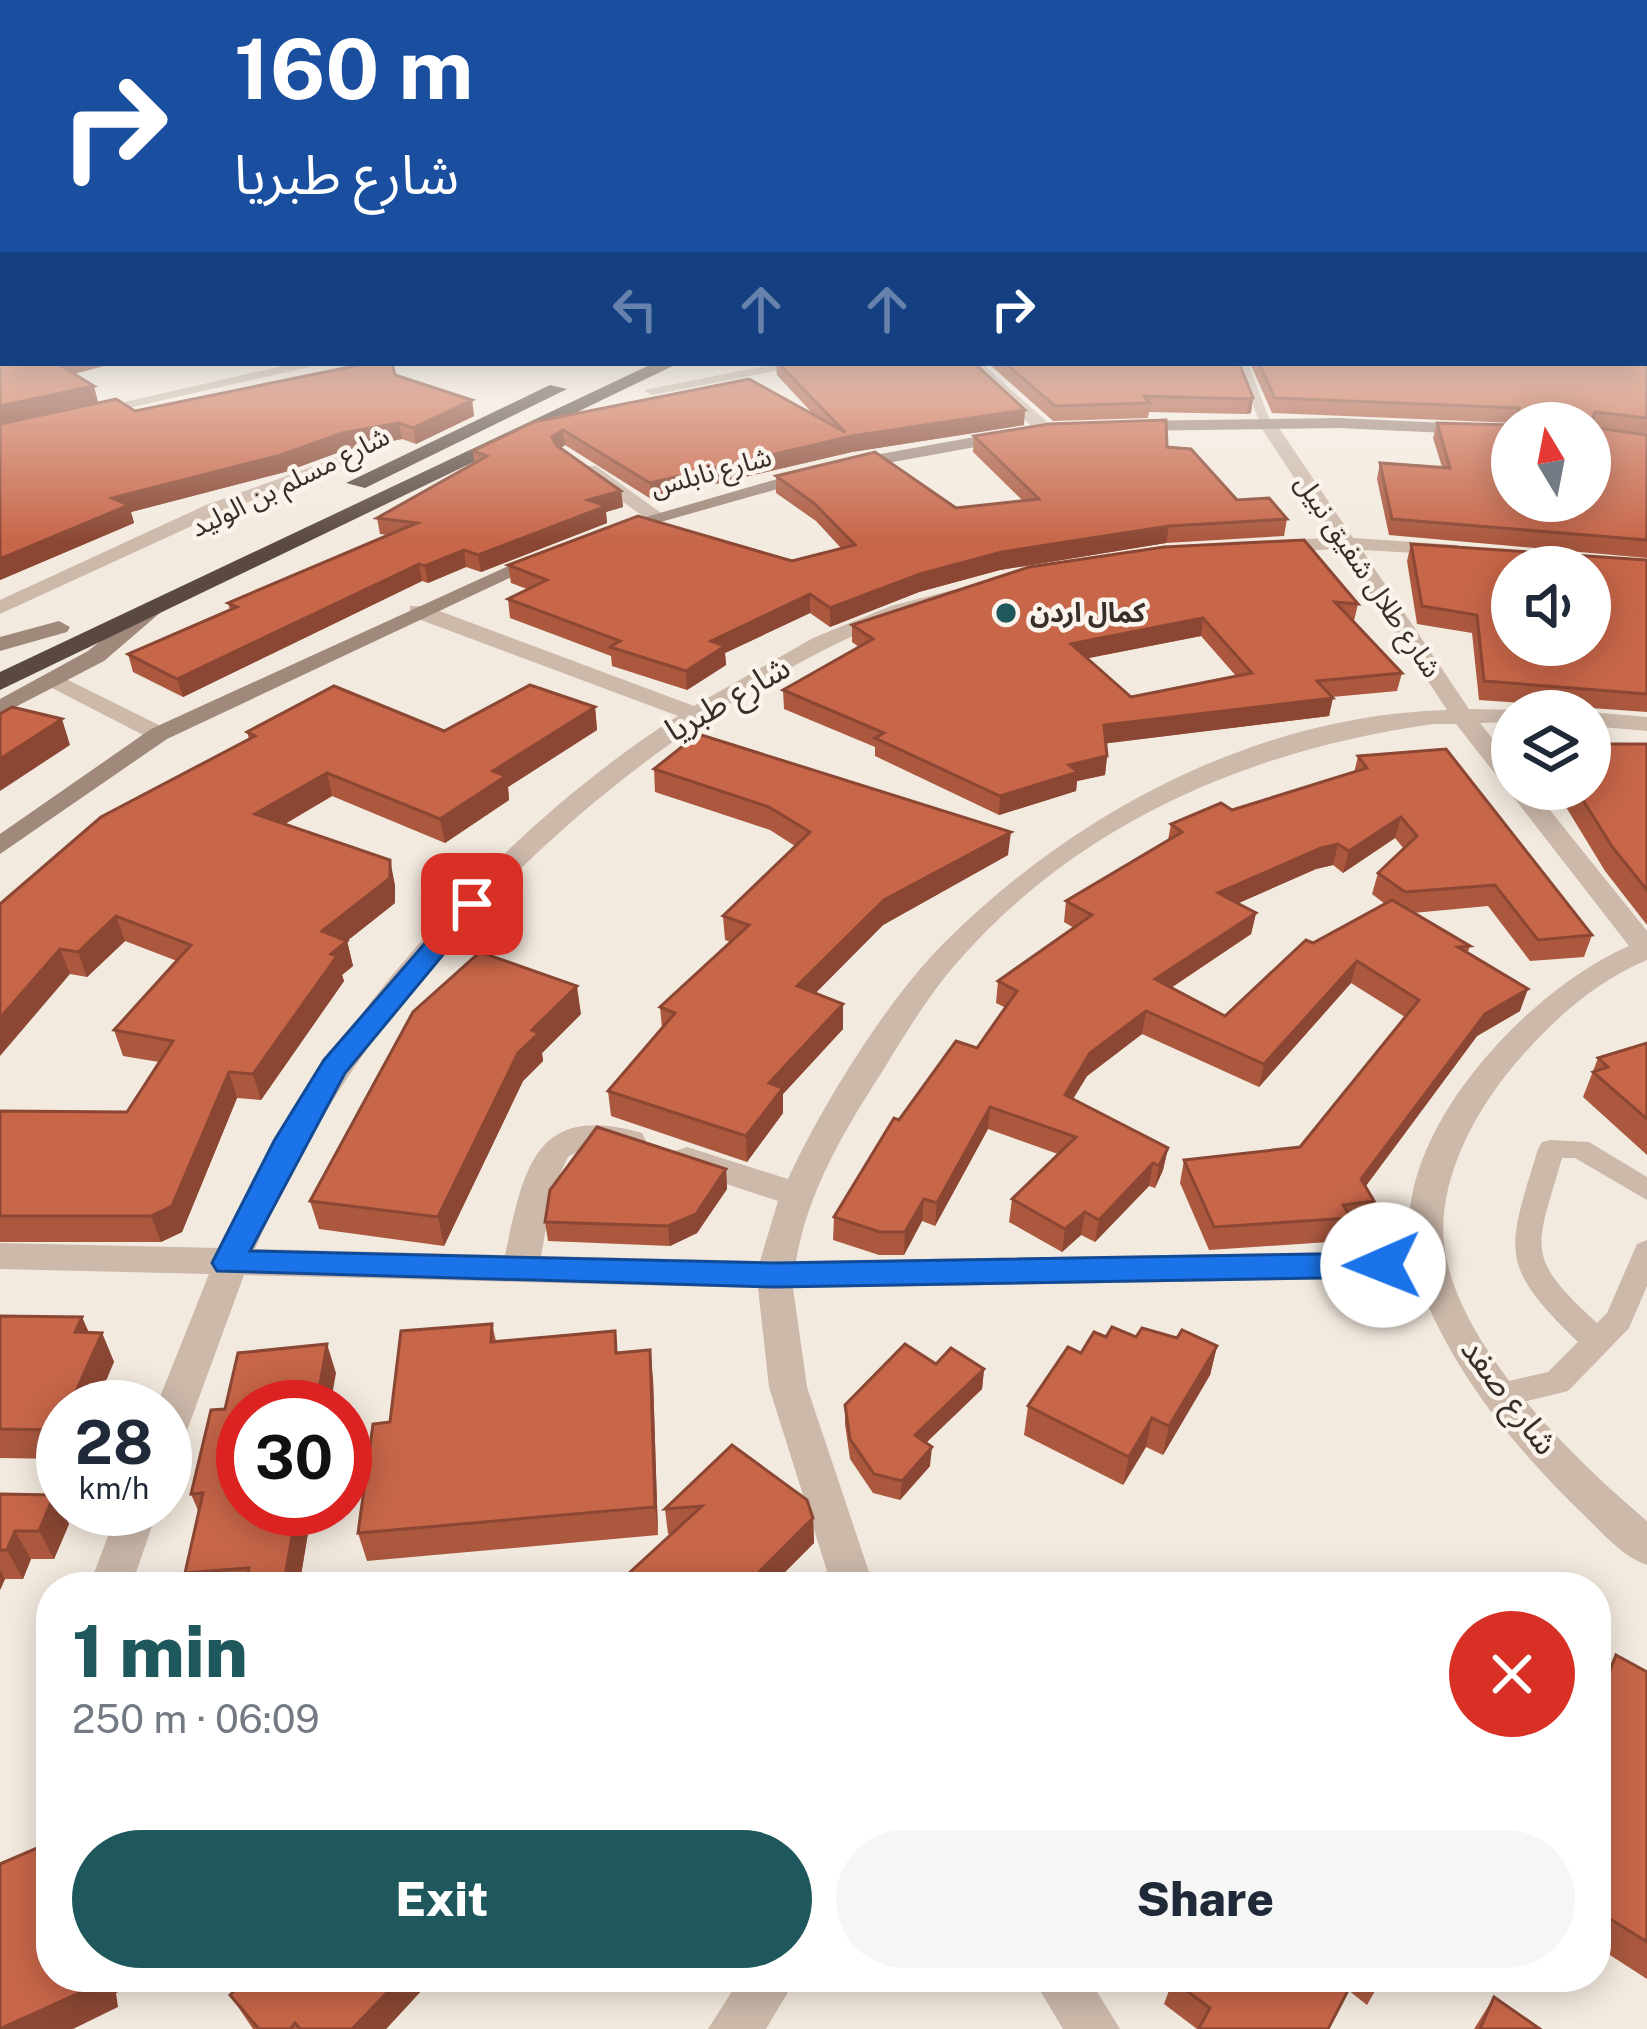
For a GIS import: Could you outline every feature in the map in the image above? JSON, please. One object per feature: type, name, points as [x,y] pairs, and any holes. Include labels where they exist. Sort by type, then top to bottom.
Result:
[{"type":"highway","name":"شارع مسلم بن الوليد","points":[[329,496],[609,366]]},
{"type":"highway","name":"شارع مسلم بن الوليد","points":[[0,682],[663,366]]},
{"type":"highway","name":"شارع مسلم بن الوليد","points":[[0,656],[184,567]]},
{"type":"street","points":[[652,390],[791,366]]},
{"type":"street","name":"شارع نابلس","points":[[0,846],[159,734],[418,611],[579,543],[654,515],[880,457],[1056,430],[976,366]]},
{"type":"street","points":[[68,417],[264,367]]},
{"type":"street","points":[[1105,428],[1267,423],[1491,430]]},
{"type":"street","name":"شارع طلال شفيق نبيل","points":[[1267,423],[1491,752]]},
{"type":"street","points":[[567,454],[654,515]]},
{"type":"street","points":[[0,608],[213,509],[352,458]]},
{"type":"street","points":[[1243,547],[1345,543],[1471,551]]},
{"type":"street","name":"شارع طبريا","points":[[185,1380],[228,1263],[289,1141],[374,1016],[472,904],[576,802],[691,713],[859,626],[996,580]]},
{"type":"street","name":"شارع مسلم بن الوليد","points":[[0,709],[96,656],[157,606]]},
{"type":"street","points":[[418,611],[691,713]]},
{"type":"street","name":"شارع مسلم بن الوليد","points":[[0,644],[59,627]]},
{"type":"street","points":[[54,680],[159,734]]},
{"type":"street","points":[[848,1572],[796,1411],[775,1275],[799,1195],[838,1116],[907,1008],[951,952],[1064,850],[1195,776],[1254,754],[1360,726],[1461,714],[1491,715]]},
{"type":"street","points":[[1611,721],[1647,724]]},
{"type":"street","points":[[1537,810],[1647,949]]},
{"type":"street","name":"شارع صفد","points":[[1647,949],[1574,989],[1536,1022],[1470,1099],[1427,1205],[1430,1264],[1452,1316],[1502,1394],[1560,1462],[1647,1547]]},
{"type":"street","points":[[520,1270],[553,1151],[578,1132],[600,1131],[799,1195]]},
{"type":"street","points":[[0,1256],[775,1275],[1430,1264]]},
{"type":"street","points":[[116,1572],[129,1536]]},
{"type":"street","points":[[734,2029],[761,1992]]},
{"type":"street","points":[[1068,1992],[1094,2029]]},
{"type":"lane","name":"شارع طلال شفيق نبيل","points":[[1243,366],[1267,423]]},
{"type":"lane","points":[[1598,1342],[1535,1284],[1526,1265],[1523,1248],[1551,1149],[1580,1149],[1647,1190]]},
{"type":"lane","points":[[1502,1394],[1557,1382],[1598,1342],[1619,1320],[1647,1251]]},
{"type":"building","points":[[0,366],[61,366],[94,386],[0,406]]},
{"type":"building","points":[[354,366],[393,366],[395,375],[472,400],[413,428],[399,423],[342,433],[281,455],[112,498],[129,505],[0,559],[0,424],[116,399],[135,411]]},
{"type":"building","points":[[781,366],[977,366],[1025,410],[852,436],[650,483],[563,430],[552,437],[556,445],[621,491],[588,500],[606,506],[478,555],[464,550],[425,566],[419,564],[177,679],[128,654],[237,607],[228,603],[417,523],[377,518],[487,456],[473,451],[534,422],[749,379],[845,432]]},
{"type":"building","points":[[1008,366],[1240,366],[1253,398],[1144,396],[1150,403],[1055,406]]},
{"type":"building","points":[[1260,366],[1647,366],[1647,418],[1611,414],[1611,402],[1491,402],[1491,407],[1275,398]]},
{"type":"building","points":[[1166,420],[1167,447],[1191,449],[1237,500],[1269,498],[1287,519],[1169,526],[1002,552],[920,574],[830,608],[810,594],[711,641],[725,646],[686,671],[610,647],[620,641],[508,599],[547,580],[508,565],[638,516],[792,561],[855,545],[815,504],[776,476],[875,452],[956,508],[1039,499],[974,436],[1049,424]]},
{"type":"building","points":[[1437,423],[1491,424],[1491,522],[1611,522],[1611,430],[1647,435],[1647,540],[1392,519],[1380,463],[1450,468]]},
{"type":"building","points":[[1304,540],[1358,604],[1335,602],[1402,673],[1317,681],[1333,698],[1104,725],[1107,756],[1069,765],[1078,772],[1000,796],[875,738],[884,733],[783,690],[873,639],[852,625],[1029,567],[1164,547]],"holes":[[[1203,618],[1252,673],[1131,697],[1071,644]]]},
{"type":"building","points":[[1411,544],[1491,549],[1491,666],[1611,666],[1611,558],[1647,560],[1647,694],[1484,681],[1477,615],[1422,606]]},
{"type":"building","points":[[530,685],[595,707],[493,771],[506,776],[440,819],[327,773],[255,814],[390,860],[390,878],[322,931],[347,941],[331,954],[337,956],[253,1074],[229,1072],[172,1206],[151,1216],[0,1216],[0,1111],[127,1112],[173,1041],[114,1030],[191,945],[116,916],[78,952],[60,949],[0,1018],[0,904],[101,817],[255,736],[247,732],[334,686],[444,731]]},
{"type":"building","points":[[12,707],[62,719],[0,759],[0,714]]},
{"type":"building","points":[[698,734],[1011,832],[884,900],[797,986],[843,1004],[769,1083],[783,1088],[746,1136],[608,1091],[675,1013],[660,1007],[749,925],[723,916],[810,832],[769,807],[654,769]]},
{"type":"building","points":[[1611,744],[1647,744],[1647,890],[1589,810],[1611,810]]},
{"type":"building","points":[[1446,749],[1592,935],[1538,940],[1495,885],[1405,892],[1378,873],[1417,836],[1401,817],[1349,851],[1338,844],[1321,848],[1218,893],[1256,913],[1155,979],[1225,1016],[1306,940],[1313,943],[1392,900],[1470,946],[1458,947],[1528,989],[1485,1014],[1361,1179],[1374,1201],[1343,1205],[1351,1218],[1214,1227],[1184,1160],[1300,1147],[1419,1000],[1357,961],[1264,1064],[1146,1011],[1090,1053],[1065,1095],[1168,1148],[1159,1166],[1153,1163],[1099,1220],[1085,1212],[1065,1229],[1012,1199],[1076,1137],[990,1107],[937,1203],[924,1199],[905,1232],[880,1232],[834,1217],[894,1118],[899,1120],[956,1041],[977,1048],[1017,991],[998,981],[1092,915],[1066,901],[1182,832],[1171,824],[1221,803],[1232,810],[1367,768],[1358,756]]},
{"type":"building","points":[[480,952],[577,986],[532,1030],[539,1033],[518,1053],[438,1217],[310,1201],[413,1012]]},
{"type":"building","points":[[1647,1043],[1647,1119],[1593,1072],[1608,1067],[1598,1058]]},
{"type":"building","points":[[597,1127],[726,1169],[696,1214],[668,1226],[545,1222],[550,1190]]},
{"type":"building","points":[[0,1316],[82,1317],[75,1332],[102,1333],[81,1380],[36,1380],[36,1430],[0,1429]]},
{"type":"building","points":[[492,1324],[491,1342],[615,1331],[616,1353],[650,1350],[655,1507],[372,1532],[373,1424],[390,1422],[401,1331]]},
{"type":"building","points":[[1112,1327],[1136,1337],[1142,1328],[1177,1338],[1182,1330],[1217,1346],[1169,1426],[1152,1418],[1129,1457],[1028,1406],[1068,1347],[1081,1353],[1094,1332],[1106,1337]]},
{"type":"building","points":[[327,1344],[321,1380],[232,1380],[238,1353]]},
{"type":"building","points":[[905,1344],[936,1364],[951,1348],[984,1369],[915,1435],[932,1447],[902,1481],[874,1474],[850,1439],[845,1405]]},
{"type":"building","points":[[211,1410],[216,1410],[216,1536],[292,1536],[286,1572],[248,1572],[249,1568],[185,1572],[203,1493],[192,1494],[192,1490]]},
{"type":"building","points":[[732,1445],[807,1500],[813,1518],[759,1572],[630,1572],[702,1506],[665,1509]]},
{"type":"building","points":[[0,1494],[36,1495],[36,1531],[15,1531],[7,1550],[0,1550]]},
{"type":"building","points":[[1616,1655],[1647,1672],[1647,1942],[1611,1919],[1611,1668]]},
{"type":"building","points":[[36,1848],[36,1992],[81,1992],[0,2029],[0,1864]]},
{"type":"building","points":[[388,1992],[352,2029],[300,2029],[295,2023],[290,2029],[259,2029],[230,1995]]},
{"type":"building","points":[[1188,1992],[1347,1992],[1328,2029],[1200,2029],[1210,2008]]},
{"type":"building","points":[[1494,1997],[1540,2029],[1480,2029]]},
{"type":"place","name":"كمال اردن","points":[[1006,613]]},
{"type":"route","points":[[472,904],[334,1067],[289,1141],[228,1263],[775,1275],[1383,1265]]}]
